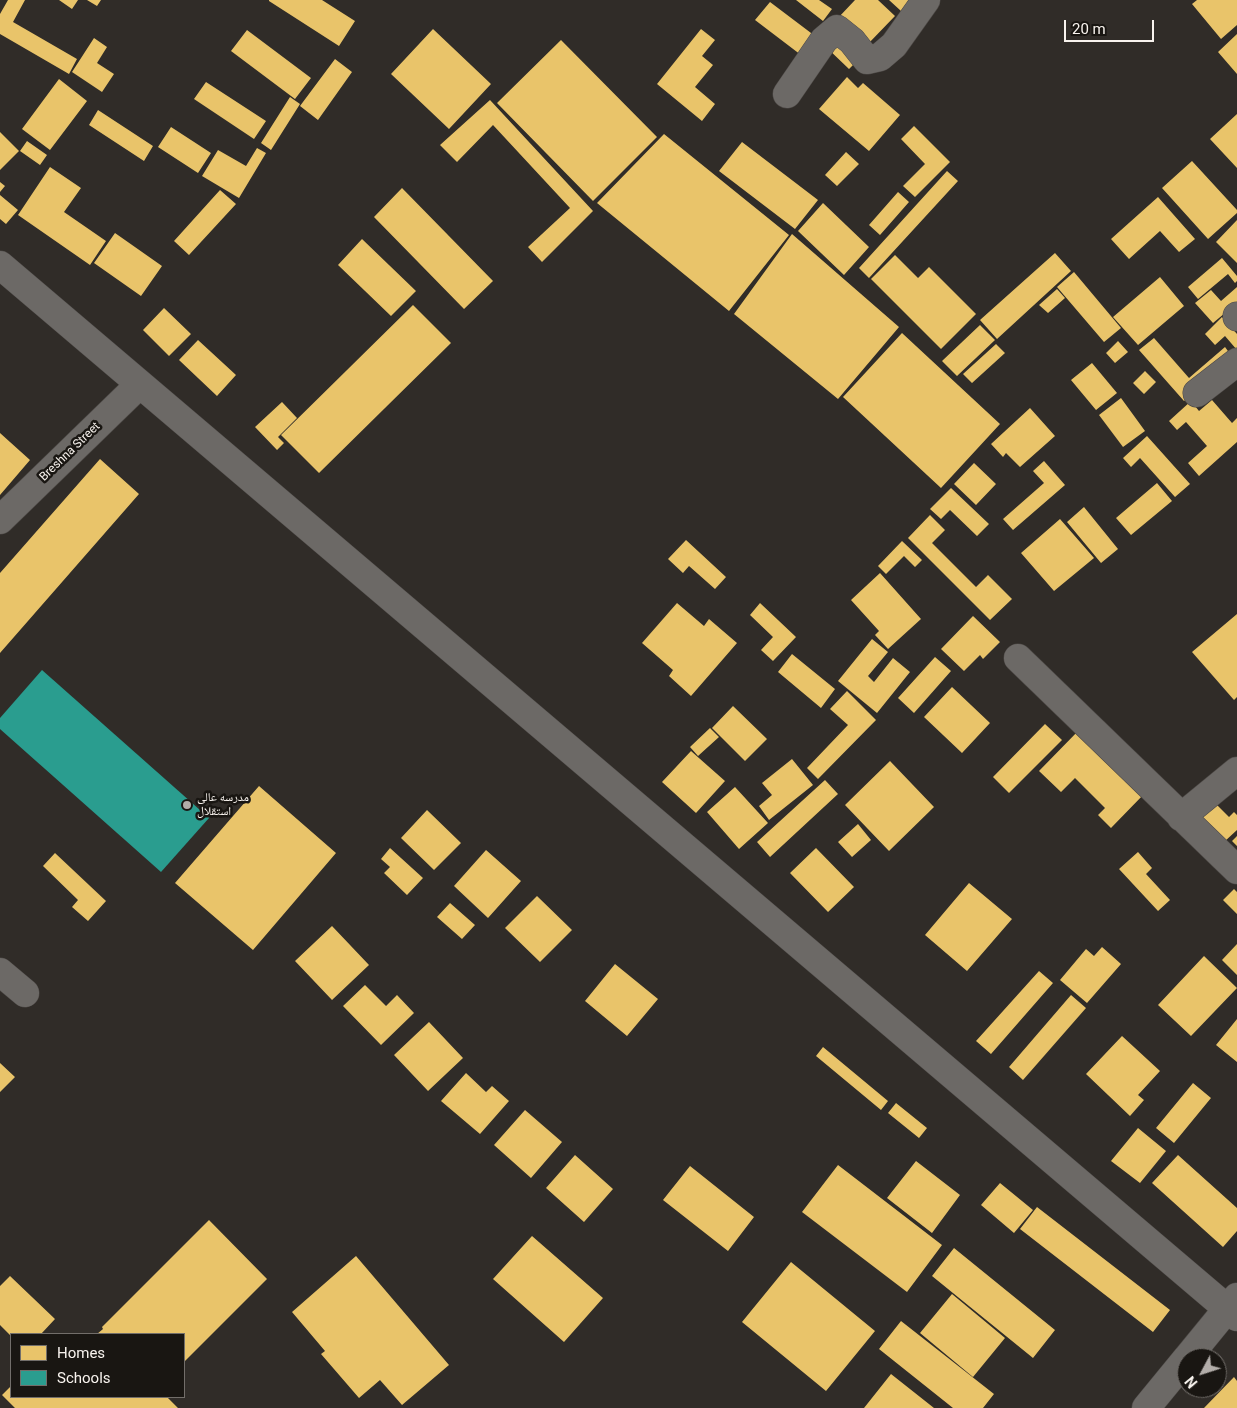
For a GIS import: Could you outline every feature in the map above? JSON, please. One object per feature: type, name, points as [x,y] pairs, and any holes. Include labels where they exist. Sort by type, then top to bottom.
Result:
[{"type":"street","points":[[787,94],[824,40],[837,29],[852,41],[867,60],[880,57],[894,45],[926,0]]},
{"type":"street","points":[[0,265],[1234,1308],[1196,1348]]},
{"type":"street","points":[[1197,393],[1237,362]]},
{"type":"street","name":"Breshna Street","points":[[0,520],[140,384]]},
{"type":"street","points":[[1018,658],[1237,870]]},
{"type":"street","points":[[1181,817],[1237,771]]},
{"type":"street","points":[[0,972],[25,993]]},
{"type":"street","points":[[1146,1408],[1177,1370]]},
{"type":"building: Homes","points":[[8,0],[25,0],[13,22],[77,59],[69,74],[0,34],[0,14]]},
{"type":"building: Homes","points":[[59,0],[78,0],[72,9]]},
{"type":"building: Homes","points":[[87,0],[101,0],[97,6]]},
{"type":"building: Homes","points":[[269,0],[322,0],[355,21],[339,46]]},
{"type":"building: Homes","points":[[796,0],[819,0],[832,9],[823,21]]},
{"type":"building: Homes","points":[[855,0],[878,0],[895,16],[867,45],[838,18]]},
{"type":"building: Homes","points":[[889,0],[911,0],[901,11]]},
{"type":"building: Homes","points":[[1197,0],[1237,0],[1237,25],[1221,39],[1192,4]]},
{"type":"building: Homes","points":[[770,2],[815,36],[801,55],[755,20]]},
{"type":"building: Homes","points":[[433,29],[491,84],[449,129],[391,74]]},
{"type":"building: Homes","points":[[701,29],[715,40],[702,56],[713,65],[695,87],[715,104],[702,121],[657,84]]},
{"type":"building: Homes","points":[[247,30],[311,78],[295,99],[231,51]]},
{"type":"building: Homes","points":[[1237,34],[1237,74],[1218,52]]},
{"type":"building: Homes","points":[[835,35],[859,59],[849,69],[825,46]]},
{"type":"building: Homes","points":[[94,38],[107,47],[97,63],[114,74],[102,92],[72,72]]},
{"type":"building: Homes","points":[[561,40],[657,137],[593,201],[497,103]]},
{"type":"building: Homes","points":[[335,59],[352,72],[318,120],[300,106]]},
{"type":"building: Homes","points":[[847,77],[858,88],[863,83],[900,115],[869,151],[819,109]]},
{"type":"building: Homes","points":[[59,79],[87,101],[50,150],[22,129]]},
{"type":"building: Homes","points":[[206,82],[266,121],[254,139],[194,99]]},
{"type":"building: Homes","points":[[290,97],[300,104],[271,150],[261,143]]},
{"type":"building: Homes","points":[[490,100],[593,211],[542,262],[528,247],[570,208],[493,125],[457,162],[440,145]]},
{"type":"building: Homes","points":[[98,110],[153,146],[144,161],[89,125]]},
{"type":"building: Homes","points":[[1237,114],[1237,168],[1210,139]]},
{"type":"building: Homes","points":[[914,126],[950,162],[915,197],[903,186],[925,164],[901,139]]},
{"type":"building: Homes","points":[[171,127],[211,153],[198,173],[158,147]]},
{"type":"building: Homes","points":[[0,132],[19,151],[0,170]]},
{"type":"building: Homes","points":[[664,134],[789,235],[729,311],[597,203]]},
{"type":"building: Homes","points":[[27,141],[47,155],[40,165],[20,151]]},
{"type":"building: Homes","points":[[742,142],[818,200],[795,229],[719,171]]},
{"type":"building: Homes","points":[[257,148],[266,153],[239,198],[202,176],[218,150],[246,166]]},
{"type":"building: Homes","points":[[846,152],[859,164],[837,186],[825,175]]},
{"type":"building: Homes","points":[[1192,161],[1237,210],[1237,213],[1208,239],[1162,188]]},
{"type":"building: Homes","points":[[50,167],[81,188],[64,212],[106,241],[90,265],[18,215]]},
{"type":"building: Homes","points":[[947,171],[958,181],[869,278],[859,268]]},
{"type":"building: Homes","points":[[0,182],[5,186],[0,192]]},
{"type":"building: Homes","points":[[402,188],[493,281],[464,309],[374,217]]},
{"type":"building: Homes","points":[[220,190],[236,204],[189,255],[174,241]]},
{"type":"building: Homes","points":[[898,192],[909,202],[880,235],[869,225]]},
{"type":"building: Homes","points":[[0,195],[18,210],[6,224],[0,219]]},
{"type":"building: Homes","points":[[1158,197],[1195,239],[1179,252],[1160,231],[1129,259],[1111,239]]},
{"type":"building: Homes","points":[[823,203],[869,247],[844,275],[798,231]]},
{"type":"building: Homes","points":[[1237,220],[1237,263],[1216,242]]},
{"type":"building: Homes","points":[[115,233],[162,266],[141,296],[94,263]]},
{"type":"building: Homes","points":[[792,234],[899,327],[838,399],[734,314]]},
{"type":"building: Homes","points":[[362,239],[416,291],[391,316],[338,265]]},
{"type":"building: Homes","points":[[1055,253],[1071,271],[997,339],[980,320]]},
{"type":"building: Homes","points":[[895,255],[918,278],[929,267],[976,314],[941,349],[871,279]]},
{"type":"building: Homes","points":[[1222,258],[1237,276],[1237,281],[1235,283],[1228,274],[1198,299],[1188,287]]},
{"type":"building: Homes","points":[[1074,272],[1121,328],[1104,342],[1057,287]]},
{"type":"building: Homes","points":[[1160,277],[1184,306],[1138,345],[1113,317]]},
{"type":"building: Homes","points":[[1237,287],[1237,303],[1213,323],[1195,303],[1211,290],[1221,301]]},
{"type":"building: Homes","points":[[1057,289],[1065,298],[1048,313],[1039,305]]},
{"type":"building: Homes","points":[[413,305],[451,343],[319,473],[281,435]]},
{"type":"building: Homes","points":[[164,308],[191,334],[169,356],[143,330]]},
{"type":"building: Homes","points":[[1222,317],[1237,334],[1237,350],[1225,336],[1215,345],[1205,334]]},
{"type":"building: Homes","points":[[980,325],[995,340],[957,376],[942,361]]},
{"type":"building: Homes","points":[[902,333],[1000,424],[941,488],[843,397]]},
{"type":"building: Homes","points":[[1154,338],[1189,378],[1225,347],[1233,358],[1184,401],[1139,350]]},
{"type":"building: Homes","points":[[198,340],[236,375],[217,396],[179,360]]},
{"type":"building: Homes","points":[[1118,341],[1128,352],[1115,363],[1106,353]]},
{"type":"building: Homes","points":[[996,344],[1005,353],[972,383],[963,374]]},
{"type":"building: Homes","points":[[1092,363],[1117,393],[1096,410],[1071,380]]},
{"type":"building: Homes","points":[[1145,371],[1156,382],[1144,394],[1133,383]]},
{"type":"building: Homes","points":[[1121,398],[1145,431],[1123,447],[1099,415]]},
{"type":"building: Homes","points":[[1212,400],[1232,423],[1237,418],[1237,442],[1199,476],[1188,463],[1207,446],[1186,422],[1177,430],[1169,421],[1191,401],[1199,411]]},
{"type":"building: Homes","points":[[282,402],[297,418],[278,437],[284,443],[277,450],[255,427]]},
{"type":"building: Homes","points":[[1030,408],[1055,436],[1020,467],[1006,453],[1003,457],[991,444]]},
{"type":"building: Homes","points":[[0,433],[30,460],[0,495]]},
{"type":"building: Homes","points":[[1147,436],[1190,484],[1175,497],[1140,458],[1131,467],[1123,458]]},
{"type":"building: Homes","points":[[100,459],[139,494],[0,653],[0,573]]},
{"type":"building: Homes","points":[[1044,461],[1065,485],[1013,530],[1003,519],[1044,483],[1033,471]]},
{"type":"building: Homes","points":[[974,463],[996,484],[976,505],[954,484]]},
{"type":"building: Homes","points":[[1157,483],[1172,501],[1131,535],[1116,518]]},
{"type":"building: Homes","points":[[951,488],[989,524],[977,536],[950,510],[941,519],[930,509]]},
{"type":"building: Homes","points":[[1084,507],[1118,549],[1101,563],[1067,522]]},
{"type":"building: Homes","points":[[930,515],[945,530],[932,543],[976,587],[988,575],[1012,599],[990,620],[908,538]]},
{"type":"building: Homes","points":[[1060,519],[1094,558],[1054,591],[1021,553]]},
{"type":"building: Homes","points":[[686,540],[726,577],[715,589],[689,566],[683,573],[668,559]]},
{"type":"building: Homes","points":[[902,541],[922,560],[915,567],[904,556],[886,574],[878,566]]},
{"type":"building: Homes","points":[[880,573],[921,619],[888,649],[875,635],[879,631],[851,600]]},
{"type":"building: Homes","points":[[677,603],[704,626],[709,619],[737,643],[691,696],[669,676],[673,670],[642,643]]},
{"type":"building: Homes","points":[[760,603],[796,637],[773,661],[761,650],[773,637],[750,615]]},
{"type":"building: Homes","points":[[1237,614],[1237,697],[1234,700],[1192,652]]},
{"type":"building: Homes","points":[[973,616],[1000,642],[983,659],[980,655],[964,671],[941,649]]},
{"type":"building: Homes","points":[[872,639],[888,652],[868,676],[874,682],[893,658],[910,672],[877,713],[838,681]]},
{"type":"building: Homes","points":[[792,654],[835,689],[821,708],[778,672]]},
{"type":"building: Homes","points":[[935,657],[951,671],[914,713],[898,698]]},
{"type":"building: Homes","points":[[952,687],[990,723],[962,753],[924,717]]},
{"type":"building: Homes","points":[[847,691],[876,720],[818,779],[807,768],[848,725],[830,709]]},
{"type":"building: Homes","points":[[733,706],[767,739],[745,761],[712,728]]},
{"type":"building: Homes","points":[[1045,724],[1062,740],[1009,793],[993,777]]},
{"type":"building: Homes","points":[[710,728],[719,737],[698,756],[690,747]]},
{"type":"building: Homes","points":[[1080,729],[1145,793],[1111,828],[1098,815],[1105,808],[1075,778],[1061,792],[1039,771]]},
{"type":"building: Homes","points":[[691,751],[725,781],[696,813],[662,782]]},
{"type":"building: Homes","points":[[792,759],[813,785],[769,820],[759,806],[772,795],[762,783]]},
{"type":"building: Homes","points":[[890,761],[934,807],[889,851],[845,805]]},
{"type":"building: Homes","points":[[825,780],[838,794],[770,857],[757,842]]},
{"type":"building: Homes","points":[[259,786],[336,853],[253,950],[175,883]]},
{"type":"building: Homes","points":[[735,787],[768,823],[739,849],[707,812]]},
{"type":"building: Homes","points":[[1210,798],[1229,817],[1234,812],[1237,815],[1237,830],[1224,842],[1195,811]]},
{"type":"building: Homes","points":[[427,810],[461,843],[434,870],[401,838]]},
{"type":"building: Homes","points":[[858,824],[871,840],[852,857],[838,842]]},
{"type":"building: Homes","points":[[1237,836],[1237,846],[1232,841]]},
{"type":"building: Homes","points":[[390,848],[423,878],[407,895],[384,873],[390,867],[381,859]]},
{"type":"building: Homes","points":[[816,848],[854,887],[828,912],[790,873]]},
{"type":"building: Homes","points":[[486,850],[521,881],[488,918],[454,886]]},
{"type":"building: Homes","points":[[1138,852],[1152,868],[1146,874],[1170,900],[1158,911],[1119,869]]},
{"type":"building: Homes","points":[[55,853],[106,901],[88,921],[72,907],[78,900],[43,866]]},
{"type":"building: Homes","points":[[969,883],[1012,919],[967,971],[925,935]]},
{"type":"building: Homes","points":[[1234,889],[1237,892],[1237,914],[1223,900]]},
{"type":"building: Homes","points":[[537,896],[572,930],[540,962],[505,928]]},
{"type":"building: Homes","points":[[450,903],[475,925],[462,939],[437,917]]},
{"type":"building: Homes","points":[[332,926],[369,965],[332,1000],[295,961]]},
{"type":"building: Homes","points":[[1237,944],[1237,975],[1222,960]]},
{"type":"building: Homes","points":[[1102,947],[1121,964],[1087,1003],[1060,980],[1086,949],[1094,956]]},
{"type":"building: Homes","points":[[1204,956],[1237,988],[1191,1036],[1158,1005]]},
{"type":"building: Homes","points":[[615,964],[658,999],[627,1036],[585,1001]]},
{"type":"building: Homes","points":[[1039,971],[1053,983],[991,1054],[976,1041]]},
{"type":"building: Homes","points":[[365,985],[386,1006],[397,995],[414,1013],[381,1045],[343,1006]]},
{"type":"building: Homes","points":[[1071,995],[1086,1008],[1023,1080],[1009,1067]]},
{"type":"building: Homes","points":[[1237,1019],[1237,1062],[1216,1045]]},
{"type":"building: Homes","points":[[429,1022],[463,1058],[428,1091],[394,1055]]},
{"type":"building: Homes","points":[[1122,1036],[1160,1071],[1138,1095],[1144,1100],[1130,1116],[1086,1074]]},
{"type":"building: Homes","points":[[823,1047],[888,1101],[881,1110],[816,1056]]},
{"type":"building: Homes","points":[[0,1063],[15,1077],[0,1092]]},
{"type":"building: Homes","points":[[466,1073],[486,1092],[492,1086],[509,1101],[480,1134],[441,1101]]},
{"type":"building: Homes","points":[[1193,1083],[1211,1098],[1174,1143],[1156,1128]]},
{"type":"building: Homes","points":[[896,1103],[927,1128],[919,1138],[888,1113]]},
{"type":"building: Homes","points":[[525,1110],[562,1142],[531,1178],[494,1145]]},
{"type":"building: Homes","points":[[1138,1128],[1166,1151],[1140,1183],[1111,1161]]},
{"type":"building: Homes","points":[[575,1155],[613,1189],[584,1222],[546,1188]]},
{"type":"building: Homes","points":[[1178,1155],[1237,1208],[1237,1231],[1223,1247],[1152,1183]]},
{"type":"building: Homes","points":[[916,1161],[960,1195],[932,1233],[887,1198]]},
{"type":"building: Homes","points":[[838,1165],[942,1245],[907,1292],[802,1212]]},
{"type":"building: Homes","points":[[690,1166],[754,1217],[728,1251],[663,1200]]},
{"type":"building: Homes","points":[[1000,1183],[1033,1210],[1014,1233],[981,1205]]},
{"type":"building: Homes","points":[[1037,1207],[1170,1310],[1153,1332],[1020,1229]]},
{"type":"building: Homes","points":[[209,1220],[267,1279],[185,1361],[185,1333],[98,1333],[103,1329],[102,1327]]},
{"type":"building: Homes","points":[[532,1236],[603,1298],[564,1342],[493,1279]]},
{"type":"building: Homes","points":[[954,1248],[1055,1330],[1033,1358],[932,1276]]},
{"type":"building: Homes","points":[[356,1256],[449,1365],[402,1405],[380,1380],[359,1398],[321,1354],[325,1351],[292,1312]]},
{"type":"building: Homes","points":[[791,1262],[875,1331],[826,1391],[742,1322]]},
{"type":"building: Homes","points":[[10,1276],[55,1319],[42,1333],[10,1333],[10,1335],[0,1325],[0,1286]]},
{"type":"building: Homes","points":[[952,1294],[1005,1338],[973,1377],[920,1333]]},
{"type":"building: Homes","points":[[901,1321],[994,1394],[983,1408],[953,1408],[879,1349]]},
{"type":"building: Homes","points":[[891,1374],[934,1408],[864,1408]]},
{"type":"building: Homes","points":[[1234,1377],[1237,1381],[1237,1408],[1204,1408],[1214,1398],[1227,1398],[1227,1384]]},
{"type":"building: Homes","points":[[10,1387],[10,1398],[168,1398],[178,1408],[15,1408],[2,1395]]},
{"type":"building: Schools","points":[[42,670],[209,818],[161,872],[0,729],[0,718]]},
{"type":"place","name":"مدرسه عالی استقلال","points":[[187,805]]}]
